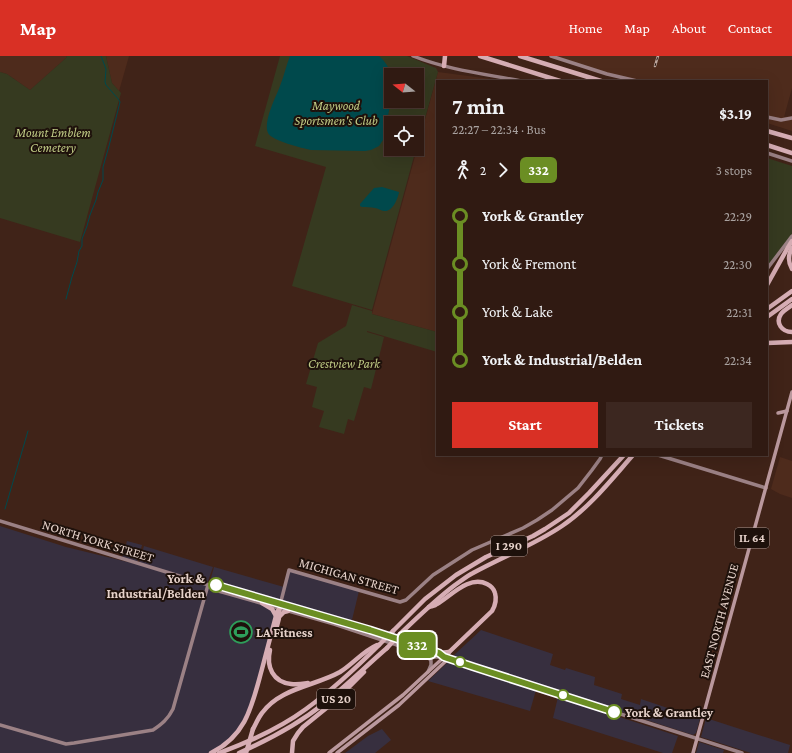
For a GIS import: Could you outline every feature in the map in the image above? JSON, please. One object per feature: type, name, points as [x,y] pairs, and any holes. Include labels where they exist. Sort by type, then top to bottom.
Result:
[{"type":"highway","points":[[444,66],[445,56]]},
{"type":"highway","points":[[480,56],[557,80]]},
{"type":"highway","points":[[520,56],[598,80]]},
{"type":"highway","points":[[768,131],[792,138]]},
{"type":"highway","points":[[768,145],[792,153]]},
{"type":"highway","points":[[768,282],[792,242]]},
{"type":"highway","points":[[792,248],[789,260],[792,270]]},
{"type":"highway","points":[[768,308],[792,291]]},
{"type":"highway","points":[[768,316],[792,300]]},
{"type":"highway","points":[[792,305],[781,314],[779,320],[780,326],[783,330],[792,332]]},
{"type":"highway","points":[[768,343],[792,342]]},
{"type":"highway","name":"I 290","points":[[219,753],[272,730],[305,710],[352,671],[425,599],[456,575],[486,557],[539,532],[569,513],[589,494],[623,456]]},
{"type":"highway","name":"I 290","points":[[239,753],[278,733],[321,706],[345,686],[427,608],[471,574],[534,543],[563,526],[590,502],[632,456]]},
{"type":"highway","points":[[427,608],[436,605],[458,590],[476,582],[484,583],[490,586],[496,596],[492,611],[450,651],[446,658]]},
{"type":"highway","points":[[262,603],[272,609],[278,616]]},
{"type":"highway","points":[[280,608],[277,612],[278,616],[268,659],[271,670],[280,681],[292,684],[320,681]]},
{"type":"highway","points":[[211,753],[231,740],[245,721],[253,701],[278,616],[288,611]]},
{"type":"highway","name":"US 20","points":[[246,753],[253,729],[262,713],[275,700],[285,694],[333,676],[346,668],[371,648],[379,645]]},
{"type":"highway","name":"US 20","points":[[292,753],[293,741],[303,727],[355,682],[386,648]]},
{"type":"highway","points":[[439,653],[450,651]]},
{"type":"main road","name":"EAST NORTH AVENUE","points":[[697,738],[792,392]]},
{"type":"main road","points":[[778,413],[787,411]]},
{"type":"main road","points":[[329,753],[387,709],[446,658]]},
{"type":"main road","points":[[337,753],[399,706],[446,658]]},
{"type":"main road","name":"IL 64","points":[[693,753],[697,738]]},
{"type":"street","points":[[413,56],[425,61],[463,71],[515,80]]},
{"type":"street","points":[[551,56],[607,74],[633,80]]},
{"type":"street","points":[[768,117],[779,120],[792,118]]},
{"type":"street","points":[[768,153],[792,161]]},
{"type":"street","points":[[768,268],[792,236]]},
{"type":"street","name":"MICHIGAN STREET","points":[[280,608],[290,570],[403,602],[433,575],[472,550],[523,528],[552,510],[578,488],[602,456]]},
{"type":"street","points":[[661,456],[766,488]]},
{"type":"street","name":"NORTH YORK STREET","points":[[0,521],[210,586],[215,590],[280,608],[344,622],[439,653],[446,658]]},
{"type":"street","name":"NORTH YORK STREET","points":[[210,586],[216,585],[288,611],[334,624],[427,655],[446,658],[742,753]]},
{"type":"street","points":[[0,725],[60,743],[72,744],[153,730],[164,723],[170,715],[176,702],[210,586]]},
{"type":"street","points":[[427,655],[431,661],[427,674]]},
{"type":"shaded area","points":[[0,56],[67,56],[30,90],[7,74],[0,72]]},
{"type":"shaded area","points":[[106,56],[129,56],[119,91],[112,83]]},
{"type":"shaded area","points":[[551,56],[792,56],[792,88],[784,117],[792,116],[792,131],[768,123],[768,80],[627,80]]},
{"type":"shaded area","points":[[438,72],[498,80],[436,80],[436,332],[372,314],[415,156],[424,156],[424,123]]},
{"type":"shaded area","points":[[780,457],[792,461],[792,498],[771,489]]},
{"type":"shaded area","points":[[0,526],[66,547],[136,564],[277,606],[252,699],[240,728],[230,739],[208,753],[0,753]]},
{"type":"shaded area","points":[[127,541],[142,545],[137,563],[122,558]]},
{"type":"shaded area","points":[[144,546],[213,567],[207,584],[139,563]]},
{"type":"shaded area","points":[[214,567],[284,587],[280,605],[209,585]]},
{"type":"shaded area","points":[[290,571],[359,591],[351,624],[281,605]]},
{"type":"shaded area","points":[[481,630],[553,654],[550,665],[565,670],[566,668],[595,677],[594,685],[622,694],[621,699],[640,705],[641,699],[700,719],[696,733],[693,735],[455,658],[454,655]]},
{"type":"shaded area","points":[[448,662],[536,690],[530,711],[428,681]]},
{"type":"shaded area","points":[[558,697],[678,736],[672,753],[663,753],[553,718]]},
{"type":"shaded area","points":[[706,718],[790,745],[788,753],[751,753],[701,737]]},
{"type":"shaded area","points":[[382,729],[391,740],[375,753],[345,753],[368,736]]},
{"type":"shaded area","points":[[699,742],[724,750],[723,753],[696,753]]},
{"type":"green space","name":"Mount Emblem Cemetery","points":[[67,56],[106,56],[112,83],[121,93],[80,242],[0,218],[0,72],[7,74],[30,90]]},
{"type":"green space","name":"Maywood Sportsmen's Club","points":[[280,56],[407,56],[436,68],[438,72],[424,122],[424,116],[384,116],[384,156],[414,156],[372,310],[292,286],[326,167],[255,146]]},
{"type":"green space","points":[[768,158],[792,166],[792,234],[768,266]]},
{"type":"green space","name":"Crestview Park","points":[[352,305],[372,311],[372,314],[436,332],[436,352],[367,331],[384,337],[371,389],[364,387],[354,421],[348,419],[344,434],[319,427],[324,411],[312,407],[317,387],[306,384],[318,343],[346,326]]},
{"type":"water","points":[[290,56],[379,56],[388,68],[384,68],[384,108],[390,108],[388,116],[384,116],[383,140],[379,146],[365,151],[311,150],[275,139],[268,133],[267,122]]},
{"type":"water","points":[[382,187],[399,192],[396,201],[390,209],[387,211],[382,211],[376,208],[360,206],[360,204],[374,188]]},
{"type":"waterway","points":[[66,299],[79,251],[82,246],[82,239],[103,180],[103,167],[120,102],[106,85],[106,69],[101,56]]},
{"type":"waterway","points":[[5,509],[28,431]]},
{"type":"railway","points":[[655,66],[658,56]]},
{"type":"bus line","name":"332","points":[[216,585],[370,630],[439,653],[444,657],[614,712]]},
{"type":"place","name":"York & Industrial/Belden","points":[[216,585]]},
{"type":"place","name":"LA Fitness","points":[[241,632]]},
{"type":"place","name":"York & Grantley","points":[[614,712]]}]
